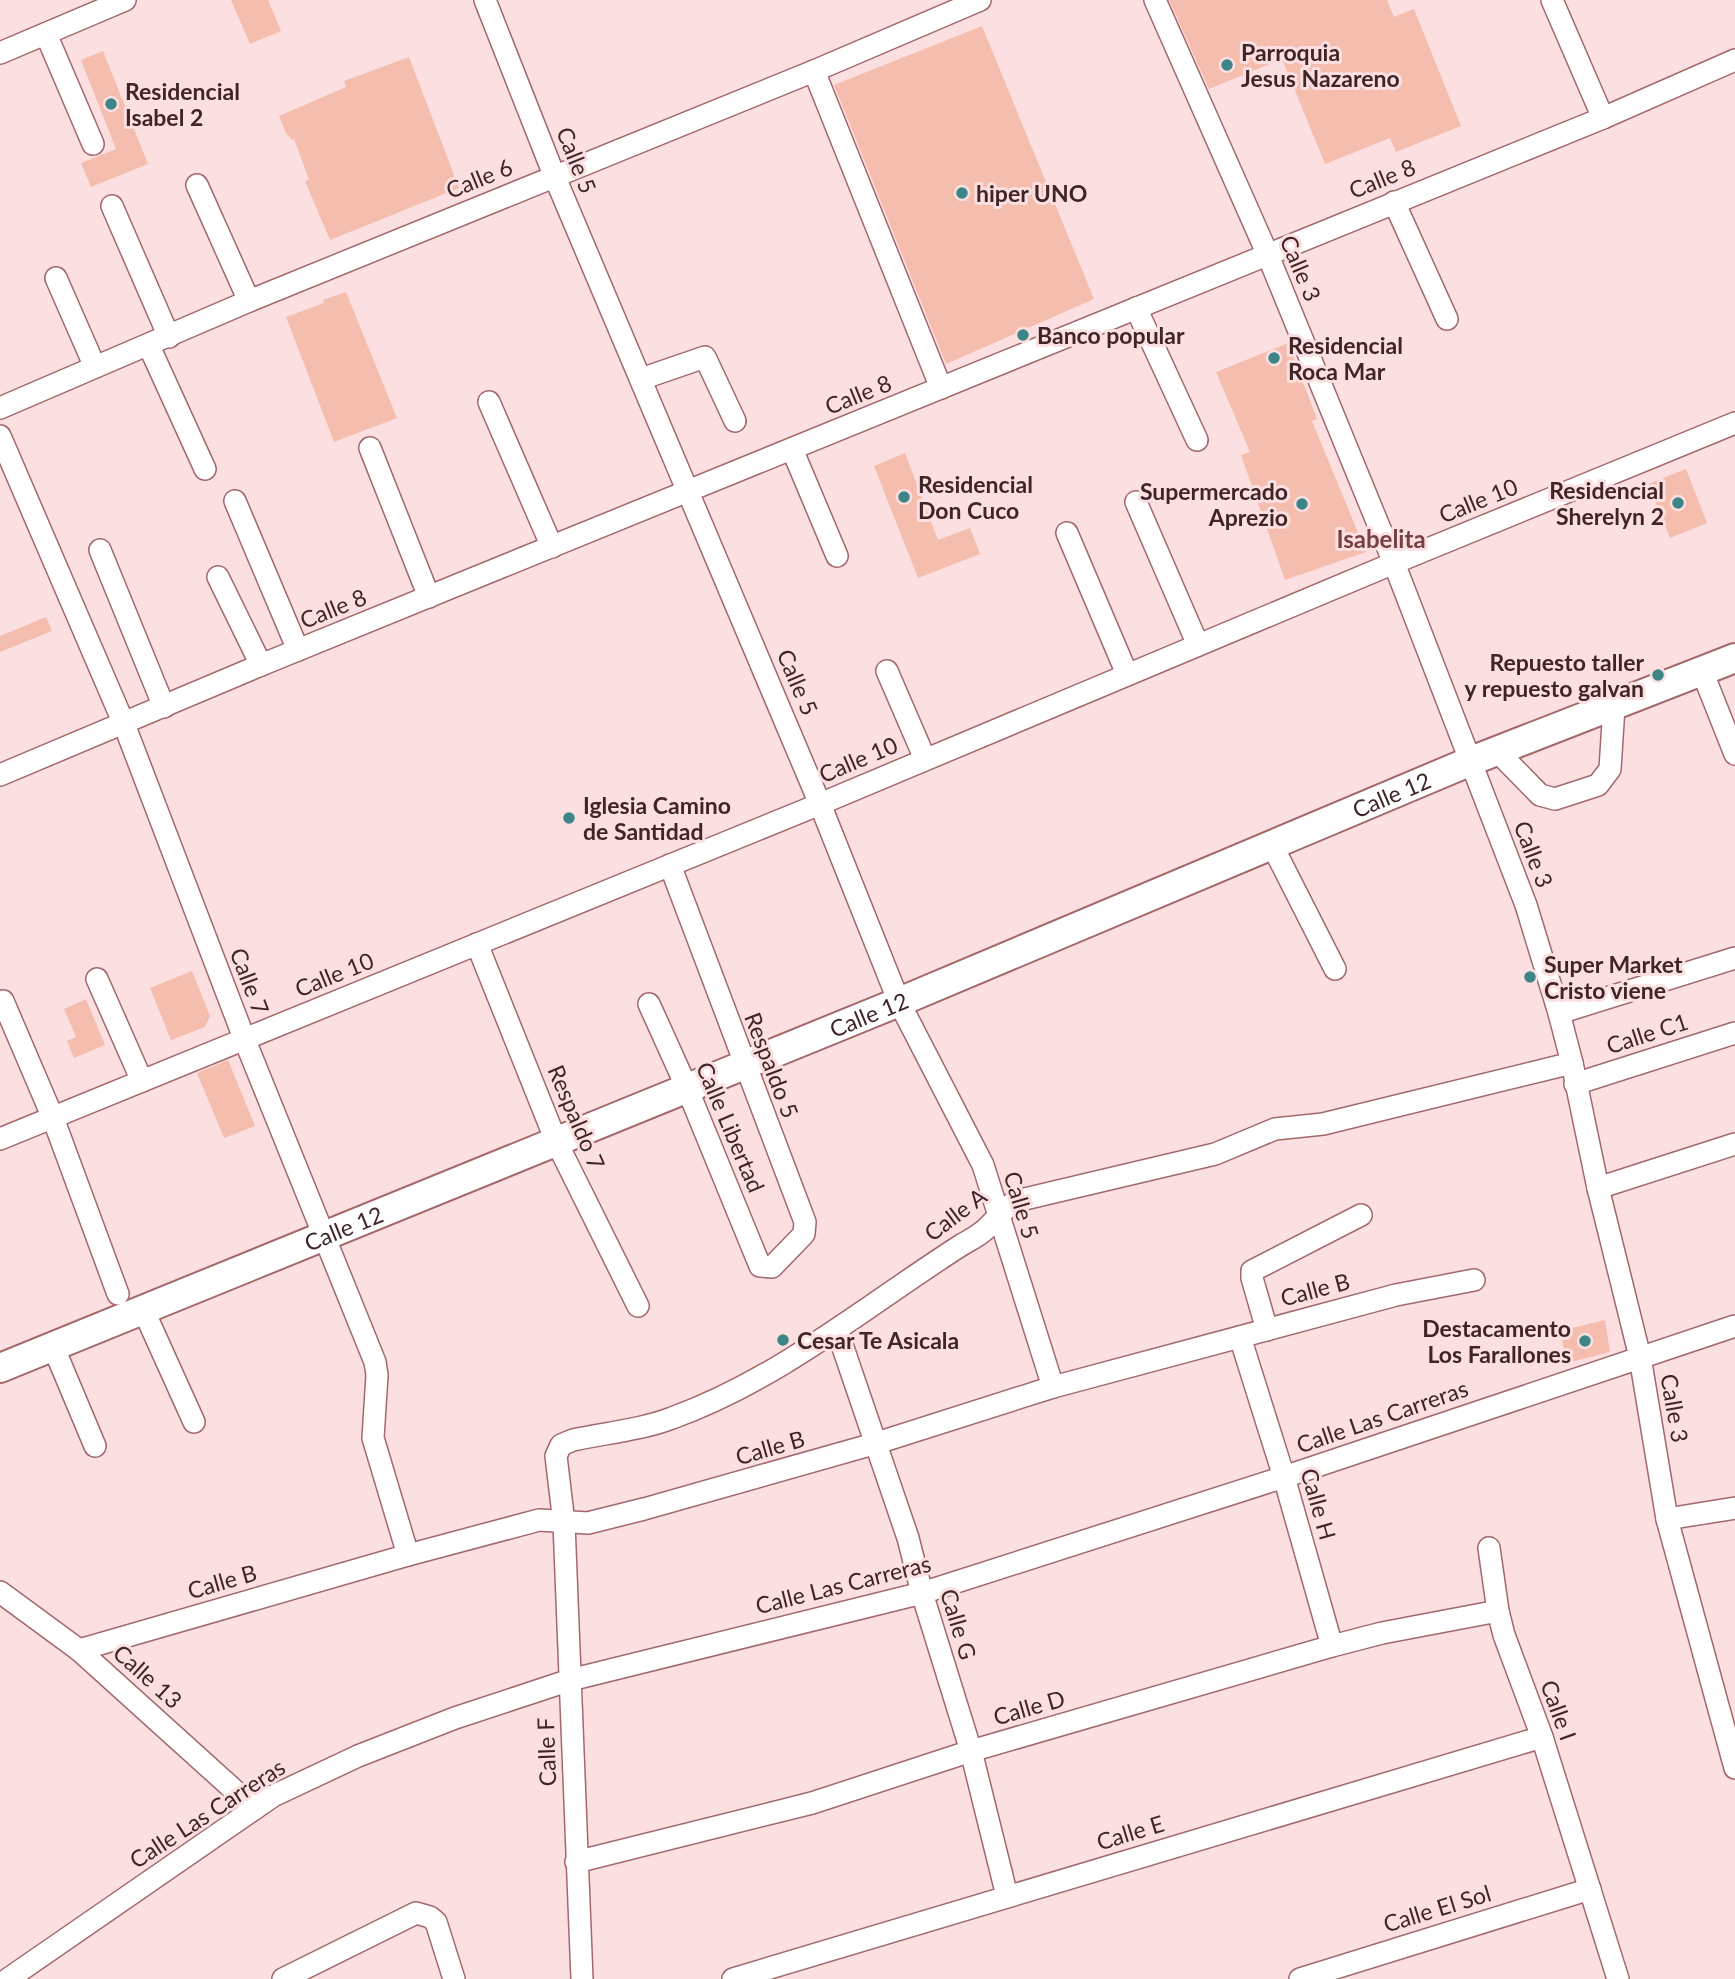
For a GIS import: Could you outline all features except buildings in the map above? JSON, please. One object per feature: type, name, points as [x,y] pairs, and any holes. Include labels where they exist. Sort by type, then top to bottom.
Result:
[{"type":"main road","name":"Calle 12","points":[[0,1368],[899,1002],[1471,761],[1735,658]]},
{"type":"street","points":[[0,53],[125,0]]},
{"type":"street","name":"Calle 5","points":[[485,0],[554,175],[690,491],[899,1002],[983,1165],[1053,1387]]},
{"type":"street","name":"Calle 6","points":[[0,408],[249,301],[814,71],[980,0]]},
{"type":"street","name":"Calle 3","points":[[1155,0],[1267,253],[1394,563],[1526,905],[1559,1013],[1598,1188],[1640,1357],[1667,1519],[1729,1724],[1735,1768]]},
{"type":"street","points":[[1556,1],[1603,118]]},
{"type":"street","points":[[46,34],[93,144]]},
{"type":"street","name":"Calle 8","points":[[0,775],[261,665],[1603,118],[1735,60]]},
{"type":"street","points":[[814,71],[941,388]]},
{"type":"street","points":[[197,185],[249,301]]},
{"type":"street","points":[[1394,202],[1447,319]]},
{"type":"street","points":[[112,206],[205,469]]},
{"type":"street","points":[[56,278],[95,367]]},
{"type":"street","points":[[1136,308],[1197,440]]},
{"type":"street","points":[[641,380],[705,356],[735,421]]},
{"type":"street","points":[[489,402],[552,547]]},
{"type":"street","name":"Calle 10","points":[[0,1139],[820,804],[1735,423]]},
{"type":"street","name":"Calle 7","points":[[0,436],[124,724],[244,1038],[375,1363],[377,1375],[373,1438],[408,1555]]},
{"type":"street","points":[[370,447],[429,597]]},
{"type":"street","points":[[792,449],[837,556]]},
{"type":"street","points":[[235,501],[298,650]]},
{"type":"street","points":[[1136,502],[1198,645]]},
{"type":"street","points":[[1067,533],[1127,674]]},
{"type":"street","points":[[100,550],[163,707]]},
{"type":"street","points":[[218,578],[261,665]]},
{"type":"street","points":[[887,671],[925,759]]},
{"type":"street","points":[[1702,671],[1735,754]]},
{"type":"street","points":[[1497,751],[1540,795],[1555,799],[1598,785],[1610,769],[1614,706]]},
{"type":"street","points":[[1272,845],[1335,969]]},
{"type":"street","name":"Respaldo 5","points":[[670,865],[806,1228],[804,1234],[772,1267],[766,1267]]},
{"type":"street","name":"Respaldo 7","points":[[477,944],[556,1142],[638,1306]]},
{"type":"street","points":[[1559,1013],[1735,958]]},
{"type":"street","points":[[97,979],[142,1080]]},
{"type":"street","points":[[3,1001],[53,1118],[118,1294]]},
{"type":"street","name":"Calle Libertad","points":[[649,1004],[687,1088],[760,1266],[766,1267]]},
{"type":"street","name":"Calle C1","points":[[1573,1073],[1735,1033]]},
{"type":"street","name":"Calle A","points":[[564,1523],[556,1456],[561,1445],[670,1419],[756,1381],[837,1331],[982,1232],[997,1214],[1020,1200],[1215,1154],[1275,1129],[1314,1126],[1573,1073]]},
{"type":"street","points":[[1598,1188],[1735,1143]]},
{"type":"street","points":[[1267,1330],[1252,1271],[1361,1214]]},
{"type":"street","name":"Calle B","points":[[79,1650],[539,1520],[588,1523],[644,1510],[877,1443],[1053,1387],[1396,1295],[1474,1280]]},
{"type":"street","points":[[143,1309],[194,1422]]},
{"type":"street","name":"Calle Las Carreras","points":[[15,1977],[254,1808],[307,1779],[409,1735],[570,1680],[922,1593],[1284,1477],[1735,1326]]},
{"type":"street","name":"Calle G","points":[[837,1331],[908,1538],[922,1593],[971,1751],[1007,1895]]},
{"type":"street","name":"Calle H","points":[[1240,1337],[1284,1477],[1332,1646]]},
{"type":"street","points":[[53,1346],[95,1446]]},
{"type":"street","points":[[1667,1519],[1735,1507]]},
{"type":"street","name":"Calle F","points":[[564,1523],[582,1979]]},
{"type":"street","name":"Calle I","points":[[1489,1548],[1498,1611],[1511,1656],[1542,1737],[1618,1979]]},
{"type":"street","name":"Calle 13","points":[[0,1591],[79,1650],[254,1808]]},
{"type":"street","name":"Calle D","points":[[576,1861],[813,1803],[971,1751],[1332,1646],[1382,1633],[1498,1611]]},
{"type":"street","name":"Calle E","points":[[733,1979],[1542,1737]]},
{"type":"street","name":"Calle El Sol","points":[[1300,1979],[1590,1889]]},
{"type":"street","points":[[283,1979],[416,1913],[436,1922],[454,1979]]},
{"type":"place","name":"Parroquia Jesus Nazareno","points":[[1227,65]]},
{"type":"place","name":"Residencial Isabel 2","points":[[111,104]]},
{"type":"place","name":"hiper UNO","points":[[962,193]]},
{"type":"place","name":"Banco popular","points":[[1023,335]]},
{"type":"place","name":"Residencial Roca Mar","points":[[1274,358]]},
{"type":"place","name":"Residencial Don Cuco","points":[[904,497]]},
{"type":"place","name":"Residencial Sherelyn 2","points":[[1678,503]]},
{"type":"place","name":"Supermercado Aprezio","points":[[1302,504]]},
{"type":"place","name":"Repuesto taller y repuesto galvan","points":[[1658,675]]},
{"type":"place","name":"Iglesia Camino de Santidad","points":[[569,818]]},
{"type":"place","name":"Super Market Cristo viene","points":[[1530,977]]},
{"type":"place","name":"Cesar Te Asicala","points":[[783,1340]]},
{"type":"place","name":"Destacamento Los Farallones","points":[[1585,1341]]},
{"type":"district","name":"Isabelita","points":[[1381,538]]}]
